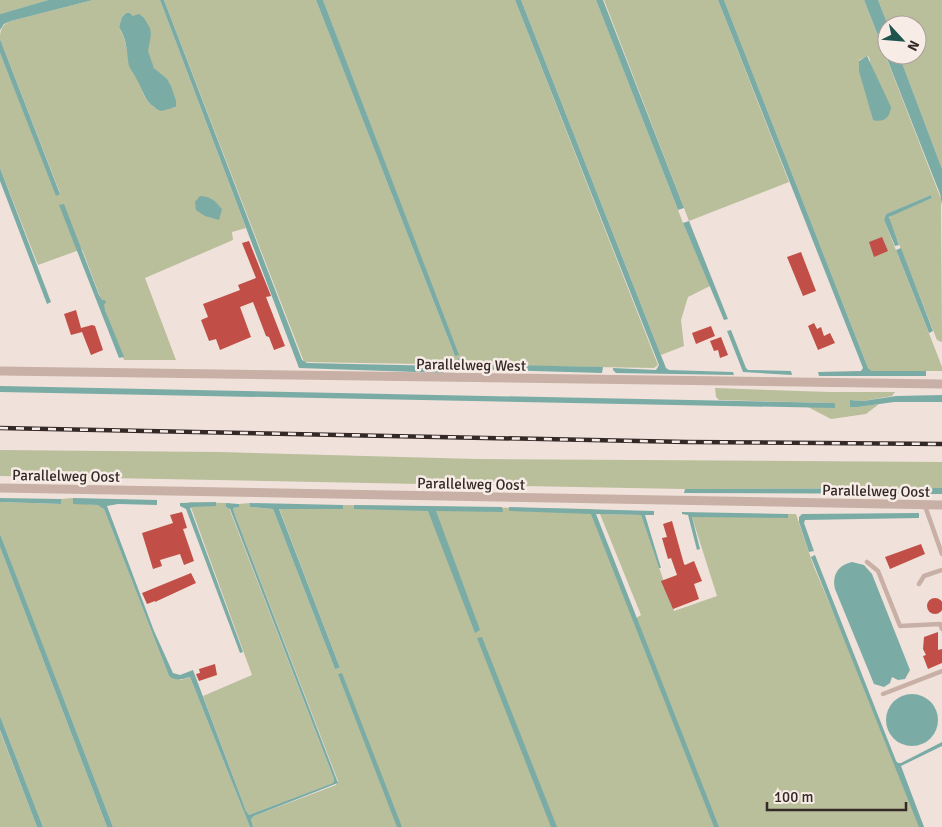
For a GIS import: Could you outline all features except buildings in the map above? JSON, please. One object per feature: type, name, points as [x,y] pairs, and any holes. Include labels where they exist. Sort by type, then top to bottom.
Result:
[{"type":"street","name":"Parallelweg West","points":[[0,371],[942,384]]},
{"type":"street","name":"Parallelweg Oost","points":[[0,488],[942,506]]},
{"type":"lane","points":[[924,506],[942,554]]},
{"type":"lane","points":[[867,562],[878,571],[900,626],[940,624],[942,629]]},
{"type":"lane","points":[[919,584],[924,576],[942,570]]},
{"type":"lane","points":[[883,694],[942,671]]},
{"type":"green space","points":[[0,0],[48,0],[0,14]]},
{"type":"green space","points":[[93,0],[160,0],[246,228],[232,232],[233,240],[145,278],[176,360],[124,360],[82,249],[38,265],[0,168],[0,53],[56,195],[60,193],[0,39],[2,28],[11,21]],"holes":[[[126,13],[130,13],[151,35],[148,46],[149,56],[156,71],[171,91],[175,108],[155,108],[150,104],[131,70],[125,42],[119,27],[122,17]]]},
{"type":"green space","points":[[164,0],[316,0],[455,356],[458,354],[323,0],[515,0],[658,365],[654,368],[304,362]]},
{"type":"green space","points":[[521,0],[596,0],[683,223],[710,286],[688,297],[681,320],[684,346],[661,355]]},
{"type":"green space","points":[[604,0],[718,0],[789,182],[689,221]]},
{"type":"green space","points":[[724,0],[864,0],[877,34],[877,65],[889,65],[941,199],[941,342],[937,340],[889,219],[891,215],[932,198],[931,195],[886,214],[884,220],[942,371],[872,371],[868,368]],"holes":[[[868,56],[870,60],[873,120],[859,65],[859,60]]]},
{"type":"green space","points":[[878,0],[942,0],[942,169],[903,65],[927,65],[927,15],[884,15]]},
{"type":"green space","points":[[715,388],[895,392],[892,396],[863,401],[850,400],[858,407],[879,404],[866,414],[831,419],[808,407],[834,407],[833,403],[719,400],[716,397]]},
{"type":"green space","points":[[0,450],[218,452],[477,459],[942,462],[942,488],[684,489],[0,476]]},
{"type":"green space","points":[[73,498],[73,503],[98,505],[104,509],[169,676],[181,680],[190,677],[250,827],[113,827],[0,534],[0,502],[60,504],[61,499]]},
{"type":"green space","points":[[189,502],[226,503],[226,507],[229,508],[334,779],[333,783],[249,815],[203,696],[252,675]]},
{"type":"green space","points":[[250,503],[250,507],[273,509],[335,669],[340,668],[279,508],[343,509],[343,505],[593,509],[636,618],[641,615],[600,514],[641,515],[674,611],[717,596],[691,514],[796,514],[814,567],[924,827],[253,827],[251,819],[254,816],[336,785],[338,781],[235,515],[233,508],[239,507],[239,504]]},
{"type":"green space","points":[[0,547],[107,827],[43,827],[0,716]]},
{"type":"green space","points":[[0,731],[37,827],[0,827]]},
{"type":"water","points":[[48,0],[93,0],[11,21],[4,24],[0,30],[0,14]]},
{"type":"water","points":[[160,0],[164,0],[302,360],[307,363],[445,366],[444,373],[299,368]]},
{"type":"water","points":[[316,0],[323,0],[459,355],[455,356]]},
{"type":"water","points":[[515,0],[521,0],[666,368],[669,370],[733,372],[734,375],[616,373],[613,370],[613,368],[656,370],[659,365]]},
{"type":"water","points":[[596,0],[603,0],[684,208],[678,210]]},
{"type":"water","points":[[718,0],[724,0],[868,368],[872,371],[926,371],[926,376],[819,376],[818,372],[861,371],[863,368]]},
{"type":"water","points":[[864,0],[878,0],[884,15],[877,15],[877,33]]},
{"type":"water","points":[[126,13],[130,13],[133,16],[139,14],[150,28],[151,35],[148,51],[154,68],[167,79],[171,86],[176,107],[161,111],[151,105],[146,98],[129,66],[125,42],[119,27],[122,17]]},
{"type":"water","points":[[0,39],[60,194],[56,196],[0,53]]},
{"type":"water","points":[[867,56],[891,107],[888,117],[880,121],[873,120],[859,71],[859,61]]},
{"type":"water","points":[[889,65],[903,65],[942,169],[942,205],[940,194]]},
{"type":"water","points":[[0,168],[51,302],[47,304],[0,181]]},
{"type":"water","points":[[931,195],[932,198],[889,217],[899,245],[895,246],[884,220],[886,214]]},
{"type":"water","points":[[200,196],[207,197],[222,209],[219,220],[205,216],[196,210],[195,202]]},
{"type":"water","points":[[64,204],[99,295],[102,300],[105,300],[105,310],[124,357],[119,358],[59,205]]},
{"type":"water","points":[[689,221],[728,319],[724,320],[683,223]]},
{"type":"water","points":[[901,248],[933,331],[929,333],[896,250]]},
{"type":"water","points":[[731,330],[748,370],[791,371],[792,375],[743,372],[727,331]]},
{"type":"water","points":[[460,358],[465,364],[603,367],[602,373],[463,369],[460,368],[456,360]]},
{"type":"water","points":[[0,386],[834,403],[835,408],[0,392]]},
{"type":"water","points":[[942,395],[942,402],[894,402],[850,407],[850,400],[863,401],[896,396]]},
{"type":"water","points":[[942,488],[942,494],[684,493],[685,489]]},
{"type":"water","points":[[0,498],[61,499],[61,504],[0,502]]},
{"type":"water","points":[[73,498],[157,500],[157,505],[118,504],[107,506],[154,631],[173,673],[180,675],[193,670],[249,815],[333,783],[334,779],[230,509],[226,507],[226,503],[239,504],[239,507],[233,508],[235,515],[338,783],[254,816],[251,819],[253,827],[250,827],[190,677],[177,679],[169,676],[104,509],[98,505],[73,504]]},
{"type":"water","points":[[216,502],[216,506],[190,508],[243,652],[240,653],[186,509],[180,506],[180,503]]},
{"type":"water","points":[[250,503],[343,505],[343,509],[279,509],[340,668],[335,669],[273,509],[250,507]]},
{"type":"water","points":[[354,505],[502,507],[503,512],[436,511],[480,630],[475,633],[428,511],[354,509]]},
{"type":"water","points":[[509,507],[654,511],[654,515],[645,515],[661,568],[659,568],[641,515],[596,514],[719,827],[714,827],[591,514],[509,511]]},
{"type":"water","points":[[682,512],[788,514],[788,518],[692,517],[700,549],[697,550],[688,515],[682,514]]},
{"type":"water","points":[[919,513],[919,518],[805,520],[804,523],[814,551],[809,552],[799,522],[799,517],[802,514]]},
{"type":"water","points":[[0,534],[113,827],[107,827],[0,547]]},
{"type":"water","points":[[815,555],[896,761],[901,763],[942,742],[942,746],[901,766],[924,827],[919,827],[811,557]]},
{"type":"water","points":[[852,562],[864,565],[872,574],[910,670],[905,679],[898,680],[892,677],[890,683],[884,687],[874,684],[835,589],[834,579],[837,571],[847,563]]},
{"type":"water","points":[[482,637],[557,827],[551,827],[477,638]]},
{"type":"water","points":[[342,673],[402,827],[397,827],[338,674]]},
{"type":"water","points":[[912,694],[922,696],[930,702],[936,710],[938,720],[936,730],[930,738],[922,744],[912,746],[902,744],[894,738],[888,730],[886,720],[888,710],[894,702],[902,696]]},
{"type":"water","points":[[0,716],[43,827],[37,827],[0,730]]},
{"type":"railway","points":[[0,428],[687,442],[942,444]]}]
